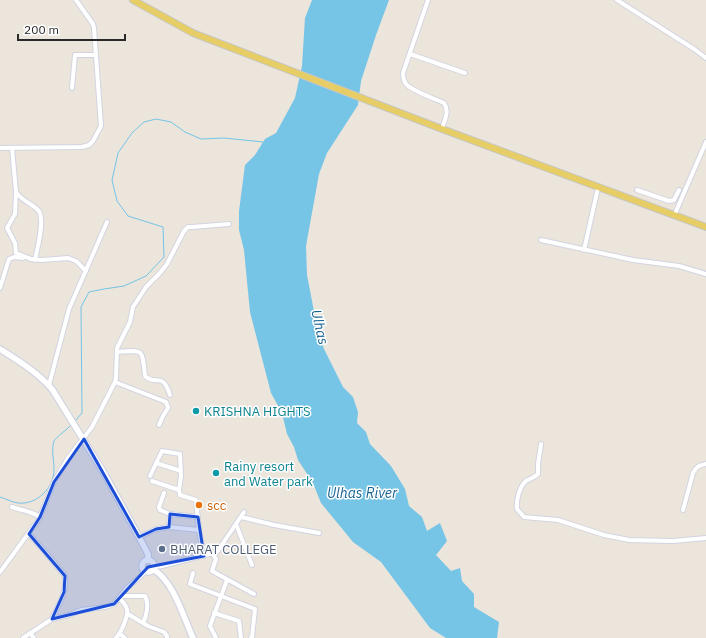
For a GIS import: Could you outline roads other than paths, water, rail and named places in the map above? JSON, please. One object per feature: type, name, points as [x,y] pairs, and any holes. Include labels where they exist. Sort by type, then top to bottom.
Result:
[{"type":"main road","points":[[133,0],[194,33],[442,129],[706,227]]},
{"type":"street","points":[[0,148],[82,147],[93,141],[101,126],[99,81],[95,55],[93,24],[76,0]]},
{"type":"street","points":[[428,0],[403,73],[405,82],[410,87],[444,103],[447,111],[442,129]]},
{"type":"street","points":[[617,0],[706,58]]},
{"type":"street","points":[[410,54],[465,73]]},
{"type":"street","points":[[72,88],[75,55],[95,55]]},
{"type":"street","points":[[674,216],[706,142]]},
{"type":"street","points":[[12,148],[16,192],[15,214],[7,227],[7,230],[15,243],[16,253],[33,259]]},
{"type":"street","points":[[584,250],[598,188]]},
{"type":"street","points":[[637,190],[669,201],[674,200],[679,190]]},
{"type":"street","points":[[16,192],[23,201],[38,210],[42,218],[33,259]]},
{"type":"street","points":[[49,385],[69,308],[107,222]]},
{"type":"street","points":[[0,572],[40,517],[54,482],[68,458],[92,427],[115,382],[116,352],[118,344],[130,322],[135,302],[146,287],[167,264],[184,231],[192,227],[229,224]]},
{"type":"street","points":[[541,240],[633,260],[679,266],[706,274]]},
{"type":"street","points":[[0,288],[9,258],[14,257],[33,259],[68,258],[76,261],[86,271]]},
{"type":"street","points":[[0,349],[27,366],[49,385],[76,425],[104,473],[140,537],[148,554],[148,560]]},
{"type":"street","points":[[116,352],[138,351],[142,353],[145,376],[149,379],[165,383],[170,395]]},
{"type":"street","points":[[115,382],[166,402],[168,408],[162,416],[159,425]]},
{"type":"street","points":[[541,444],[538,474],[522,486],[516,505],[517,509],[524,517],[558,520],[604,535],[629,540],[673,541],[706,538]]},
{"type":"street","points":[[150,476],[162,451],[179,453],[181,456],[180,495],[196,500],[199,530],[204,556]]},
{"type":"street","points":[[156,463],[181,471]]},
{"type":"street","points":[[683,510],[696,467],[706,464]]},
{"type":"street","points":[[152,481],[179,490]]},
{"type":"street","points":[[164,493],[159,508],[160,510],[170,514],[198,517]]},
{"type":"street","points":[[12,507],[24,511],[30,511],[40,517]]},
{"type":"street","points":[[23,638],[52,619],[82,610],[105,607],[114,604],[145,571],[150,572],[154,568],[217,552],[244,512]]},
{"type":"street","points":[[169,527],[170,514]]},
{"type":"street","points":[[241,517],[274,525],[319,533]]},
{"type":"street","points":[[236,524],[252,565]]},
{"type":"street","points":[[140,537],[156,528],[169,527],[199,530]]},
{"type":"street","points":[[29,534],[65,576],[66,580],[64,592],[52,619]]},
{"type":"street","points":[[212,553],[216,559],[212,571],[254,594]]},
{"type":"street","points":[[148,560],[153,562],[154,568],[160,573],[172,590],[193,638]]},
{"type":"street","points":[[145,571],[142,565],[148,560]]},
{"type":"street","points":[[193,573],[190,584],[256,609],[251,638]]},
{"type":"street","points":[[216,638],[210,626],[227,580]]},
{"type":"street","points":[[120,597],[145,596],[147,608],[143,623]]},
{"type":"street","points":[[116,638],[120,634],[128,614],[128,610],[120,597]]},
{"type":"street","points":[[214,613],[239,621],[241,638]]},
{"type":"street","points":[[128,614],[143,623],[164,632],[167,636],[166,638]]},
{"type":"street","points":[[30,633],[34,638]]},
{"type":"street","points":[[120,634],[125,638]]},
{"type":"water","name":"Ulhas River","points":[[312,0],[389,0],[361,81],[358,105],[327,153],[319,174],[306,246],[307,275],[318,332],[324,349],[343,387],[353,397],[358,412],[357,423],[366,432],[370,444],[391,466],[405,489],[409,506],[422,517],[427,531],[440,523],[447,541],[436,555],[451,571],[460,568],[462,581],[474,594],[474,607],[499,622],[497,638],[446,638],[430,628],[381,562],[353,542],[321,503],[313,483],[298,460],[294,447],[287,434],[282,413],[271,393],[250,312],[244,250],[239,230],[239,211],[245,165],[255,155],[265,139],[276,133],[295,98],[302,66],[305,18]]},
{"type":"waterway","points":[[75,421],[82,413],[81,307],[89,292],[124,286],[146,276],[164,257],[163,227],[128,216],[117,201],[112,180],[118,153],[132,133],[144,122],[156,119],[171,122],[185,132],[201,139],[224,138],[263,142]]},
{"type":"waterway","points":[[0,497],[16,503],[25,503],[38,498],[48,489],[54,469],[54,441],[72,424]]},
{"type":"place","name":"KRISHNA HIGHTS","points":[[196,411]]},
{"type":"place","name":"Rainy resort and Water park","points":[[216,473]]},
{"type":"place","name":"scc","points":[[199,505]]},
{"type":"place","name":"BHARAT COLLEGE","points":[[162,549]]},
{"type":"water label","name":"Ulhas","points":[[320,327]]}]
